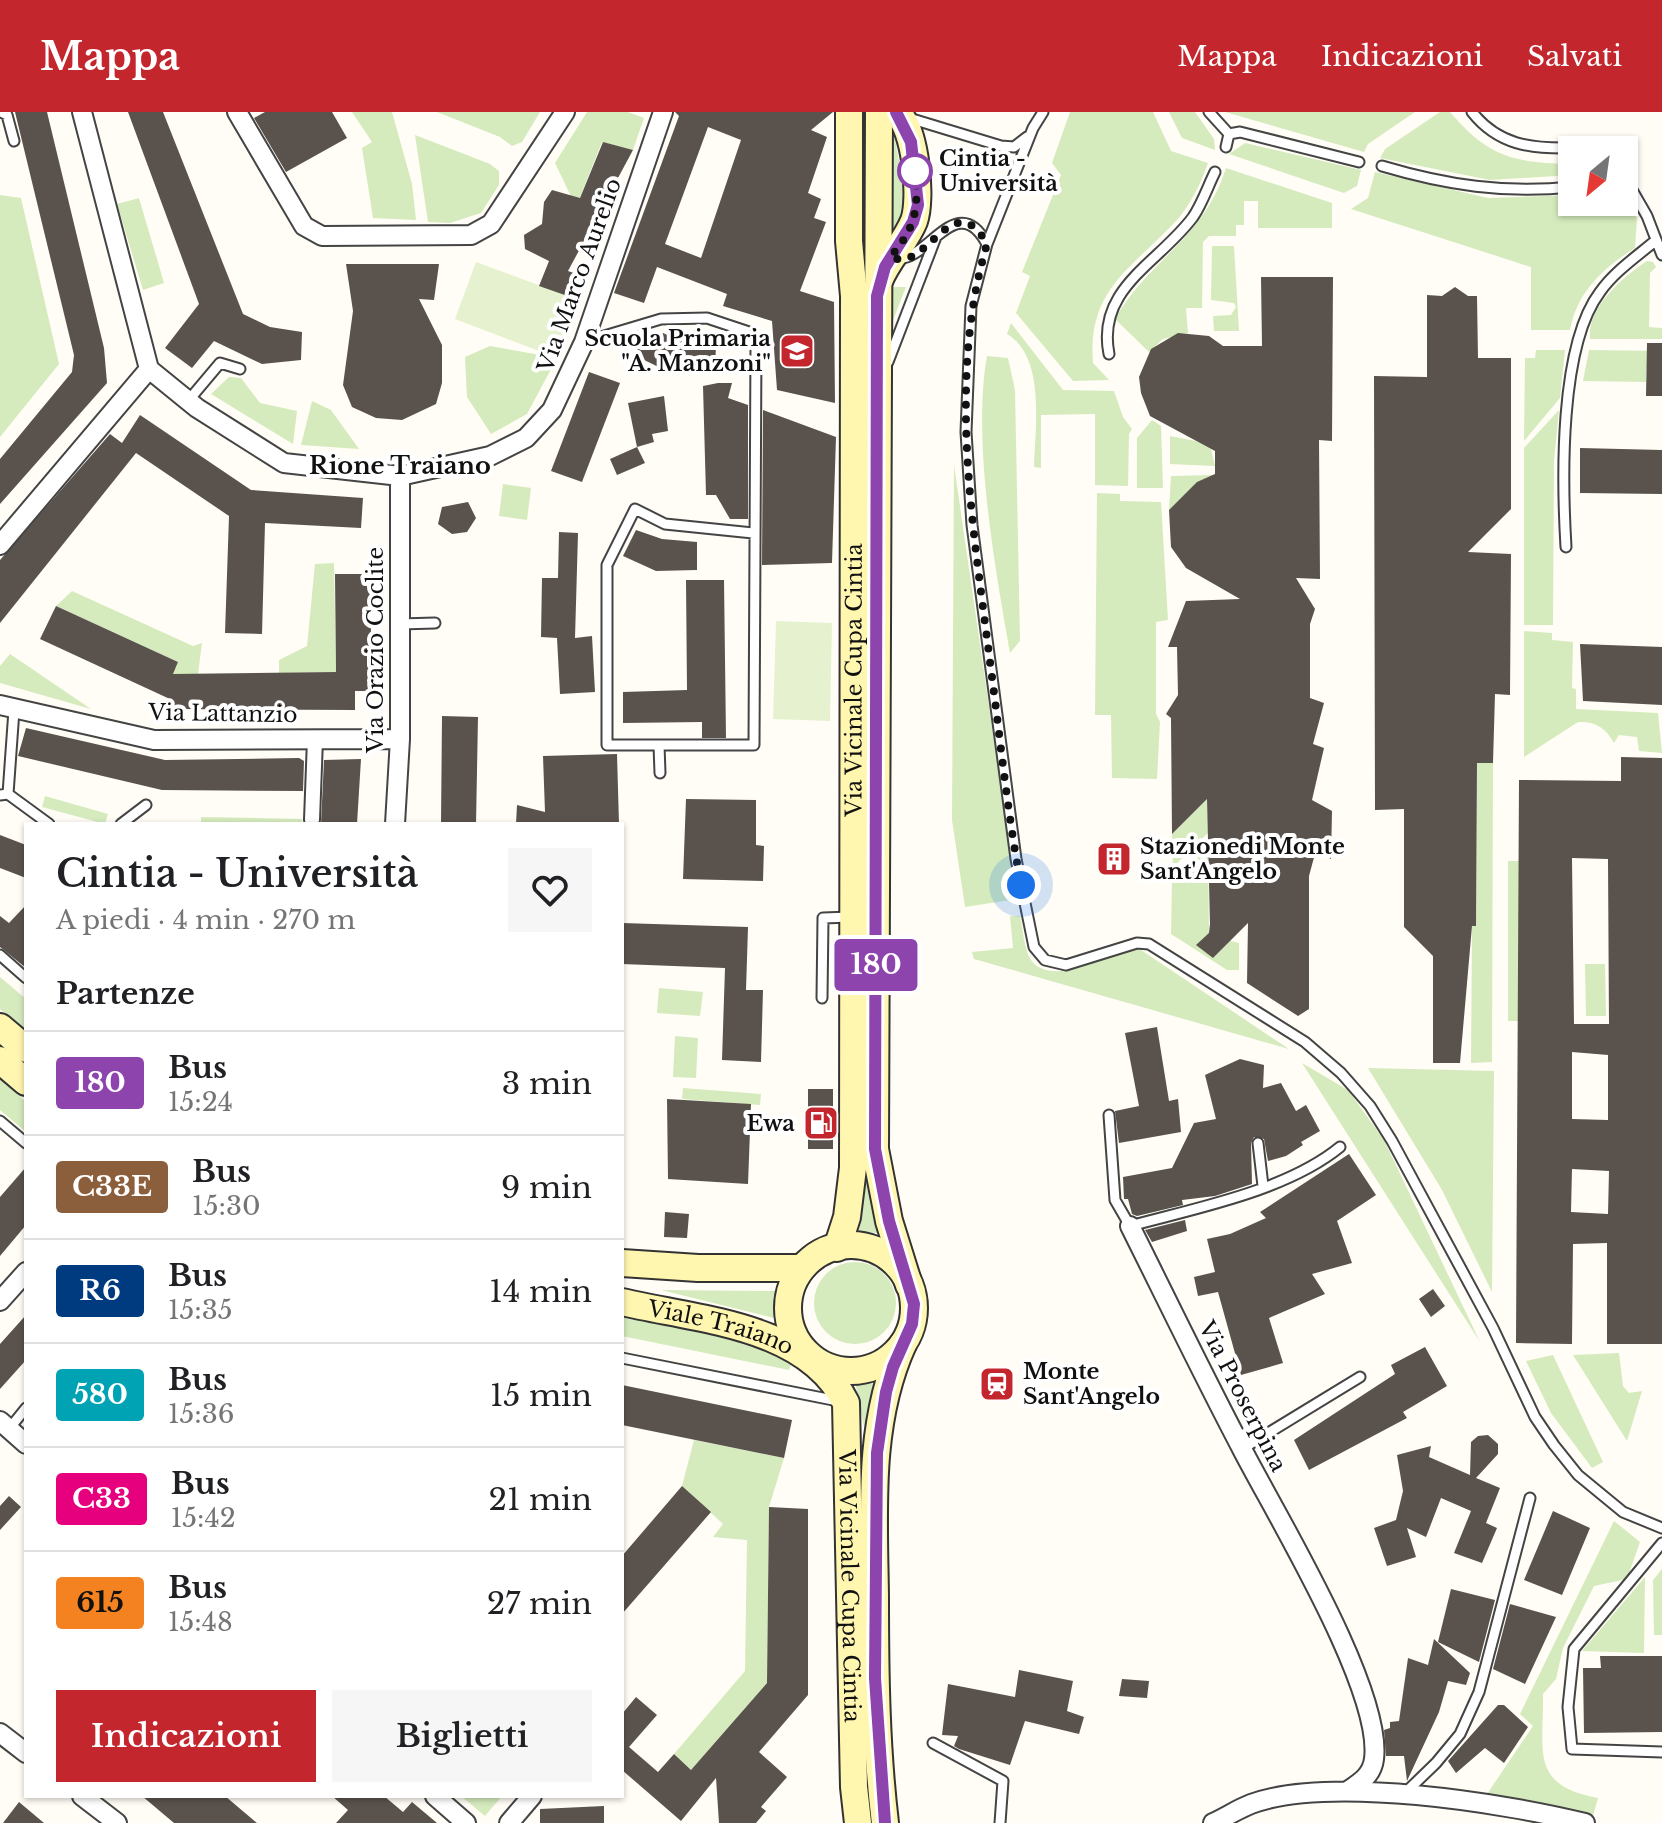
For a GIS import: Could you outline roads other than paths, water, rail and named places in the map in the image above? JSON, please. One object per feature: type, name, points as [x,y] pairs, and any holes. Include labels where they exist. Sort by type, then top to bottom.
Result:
[{"type":"main road","name":"Via Vicinale Cupa Cintia","points":[[837,1248],[847,1217],[853,1168],[854,296],[849,241],[849,112]]},
{"type":"main road","points":[[884,257],[913,222],[918,205],[911,142],[892,113]]},
{"type":"main road","points":[[884,257],[892,113]]},
{"type":"main road","points":[[849,241],[865,255],[884,257]]},
{"type":"main road","name":"Via Vicinale Cupa Cintia","points":[[884,257],[877,285],[875,1149],[889,1221],[909,1285]]},
{"type":"main road","points":[[0,1027],[24,1047]]},
{"type":"main road","points":[[0,1060],[24,1080]]},
{"type":"main road","points":[[815,1361],[843,1371],[870,1368],[889,1358],[903,1344],[912,1324],[914,1304],[909,1285],[896,1264],[878,1252],[852,1245],[824,1251],[802,1268],[790,1293],[788,1318],[795,1338],[815,1361],[838,1387],[846,1403]]},
{"type":"main road","name":"Viale Traiano","points":[[624,1263],[698,1268],[802,1268]]},
{"type":"main road","name":"Viale Traiano","points":[[624,1302],[779,1339],[815,1361]]},
{"type":"main road","name":"Via Vicinale Cupa Cintia","points":[[885,1823],[875,1678],[874,1512],[879,1424],[893,1367],[903,1344]]},
{"type":"main road","name":"Via Vicinale Cupa Cintia","points":[[846,1403],[854,1787],[858,1823]]},
{"type":"street","points":[[0,545],[149,369],[82,112]]},
{"type":"street","points":[[237,112],[304,226],[322,236],[471,235],[491,224],[565,112]]},
{"type":"street","name":"Via Marco Aurelio","points":[[149,369],[188,401],[284,463],[400,476],[490,456],[526,438],[552,410],[584,342],[663,112]]},
{"type":"street","name":"Via Orazio Coclite","points":[[395,822],[400,739],[400,476]]},
{"type":"street","name":"Via Lattanzio","points":[[7,708],[154,740],[400,739]]},
{"type":"street","points":[[312,820],[315,739]]},
{"type":"street","name":"Via Proserpina","points":[[1130,1226],[1359,1681],[1372,1721],[1374,1759],[1368,1777],[1349,1790]]},
{"type":"street","points":[[0,1301],[24,1274]]},
{"type":"street","points":[[4,1425],[24,1442]]},
{"type":"street","points":[[0,1733],[24,1751]]},
{"type":"street","points":[[1213,1823],[1252,1804],[1293,1795],[1349,1790],[1490,1806],[1585,1823]]},
{"type":"street","points":[[85,1798],[117,1823]]},
{"type":"street","points":[[437,1798],[466,1823]]},
{"type":"street","points":[[509,1823],[530,1798]]},
{"type":"lane","points":[[1,112],[7,115],[14,141]]},
{"type":"lane","points":[[892,113],[1008,147],[1019,145],[1043,112]]},
{"type":"lane","points":[[1209,112],[1229,134]]},
{"type":"lane","points":[[1472,112],[1484,127],[1509,141],[1529,147],[1558,148]]},
{"type":"lane","points":[[1033,128],[987,244],[971,306],[966,432],[970,494],[1016,859],[1034,947],[1045,960],[1066,965],[1137,943],[1149,944],[1321,1054],[1370,1106],[1392,1141],[1493,1328],[1535,1417],[1554,1445],[1578,1475],[1623,1512],[1662,1528]]},
{"type":"lane","points":[[1229,134],[1240,132],[1359,162]]},
{"type":"lane","points":[[1226,147],[1229,134]]},
{"type":"lane","points":[[1382,166],[1443,184],[1492,191],[1558,188]]},
{"type":"lane","points":[[1109,354],[1106,322],[1116,298],[1194,215],[1215,172]]},
{"type":"lane","points":[[1638,200],[1662,255]]},
{"type":"lane","points":[[884,257],[903,259],[912,256],[947,226],[967,226],[980,233],[987,244]]},
{"type":"lane","points":[[879,384],[936,237]]},
{"type":"lane","points":[[1566,547],[1565,440],[1577,343],[1584,318],[1600,291],[1655,241]]},
{"type":"lane","points":[[584,342],[661,319],[707,318],[749,332],[756,344],[754,745],[607,745],[607,565],[635,509],[665,524],[753,533]]},
{"type":"lane","points":[[188,401],[220,363],[240,369]]},
{"type":"lane","points":[[400,624],[435,623]]},
{"type":"lane","points":[[7,708],[4,794],[46,822]]},
{"type":"lane","points":[[659,745],[660,773]]},
{"type":"lane","points":[[124,822],[146,805]]},
{"type":"lane","points":[[822,998],[823,918],[854,917]]},
{"type":"lane","points":[[0,955],[24,976]]},
{"type":"lane","points":[[1109,1115],[1115,1200],[1130,1226],[1234,1198],[1323,1161],[1340,1147]]},
{"type":"lane","points":[[0,1121],[24,1141]]},
{"type":"lane","points":[[1258,1143],[1263,1186]]},
{"type":"lane","points":[[624,1358],[846,1403]]},
{"type":"lane","points":[[1242,1449],[1360,1377]]},
{"type":"lane","points":[[4,1425],[24,1410]]},
{"type":"lane","points":[[1401,1796],[1436,1763],[1460,1734],[1479,1692],[1530,1498]]},
{"type":"lane","points":[[1662,1543],[1574,1649],[1568,1707],[1572,1749],[1662,1752]]},
{"type":"lane","points":[[933,1743],[1003,1781],[1000,1823]]},
{"type":"place","name":"Cintia - Università","points":[[915,171]]},
{"type":"place","name":"Scuola Primaria \"A. Manzoni\"","points":[[797,351]]},
{"type":"place","name":"Stazionedi Monte Sant'Angelo","points":[[1114,859]]},
{"type":"place","name":"Ewa","points":[[821,1123]]},
{"type":"place","name":"Monte Sant'Angelo","points":[[997,1384]]},
{"type":"district","name":"Rione Traiano","points":[[400,466]]}]
